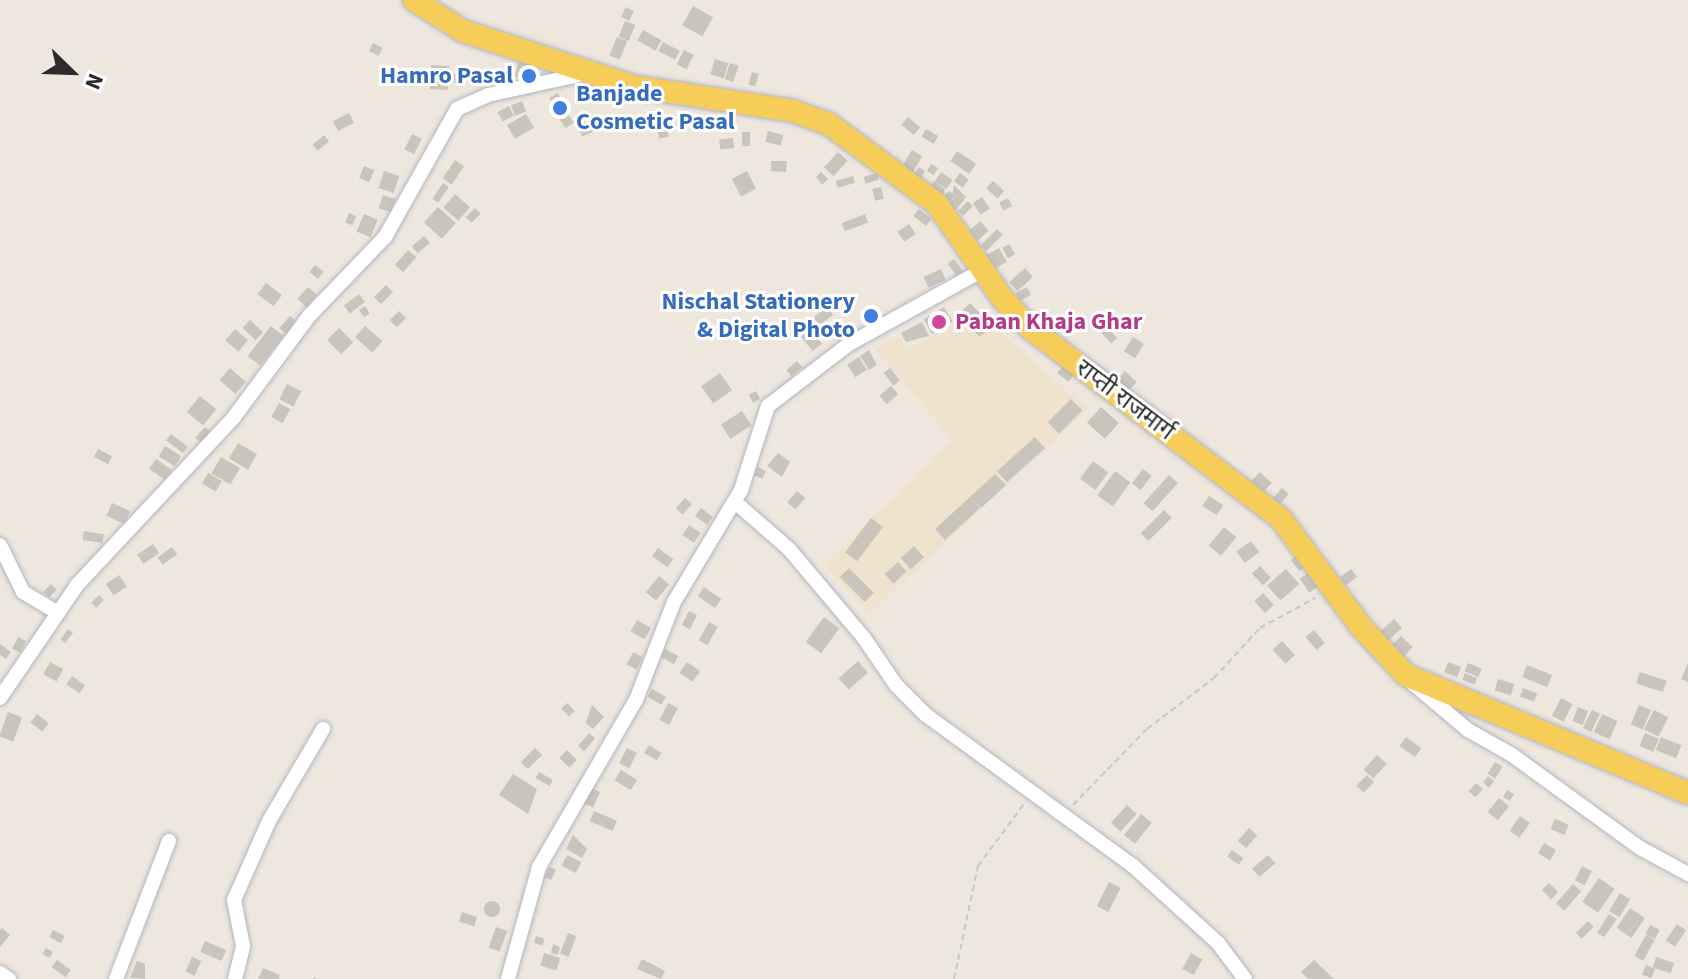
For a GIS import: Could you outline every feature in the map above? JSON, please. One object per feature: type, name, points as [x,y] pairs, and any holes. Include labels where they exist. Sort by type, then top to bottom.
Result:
[{"type":"main road","name":"राप्ती राजमार्ग","points":[[414,0],[463,31],[632,86],[793,111],[829,124],[937,204],[983,270],[1031,329],[1255,495],[1302,542],[1334,587],[1406,675],[1688,793]]},
{"type":"street","points":[[0,698],[77,585],[234,417],[309,316],[385,237],[457,109],[488,95],[591,72]]},
{"type":"street","points":[[508,979],[539,867],[636,700],[674,602],[735,502],[760,441],[768,406],[849,344],[983,270]]},
{"type":"street","points":[[735,502],[789,549],[864,638],[896,685],[926,715],[1062,817],[1132,865],[1218,943],[1245,979]]},
{"type":"street","points":[[0,545],[23,592],[58,613]]},
{"type":"street","points":[[1406,675],[1468,730],[1512,755],[1640,848],[1688,874]]},
{"type":"street","points":[[235,979],[243,946],[234,900],[269,821],[323,729]]},
{"type":"street","points":[[116,979],[169,841]]},
{"type":"street","points":[[0,973],[9,979]]},
{"type":"path","points":[[1062,817],[1147,729],[1214,678],[1260,628],[1334,587]]},
{"type":"path","points":[[954,979],[957,948],[978,866],[1032,794]]},
{"type":"shaded area","points":[[962,319],[979,337],[992,325],[1088,409],[870,613],[823,566],[951,439],[875,349],[898,335],[908,350]]},
{"type":"building","points":[[693,6],[713,17],[702,36],[682,25]]},
{"type":"building","points":[[626,7],[634,11],[629,21],[621,17]]},
{"type":"building","points":[[625,21],[635,25],[629,41],[619,37]]},
{"type":"building","points":[[643,30],[661,40],[656,51],[637,40]]},
{"type":"building","points":[[617,37],[627,41],[620,60],[610,56]]},
{"type":"building","points":[[663,42],[680,51],[675,60],[658,51]]},
{"type":"building","points":[[373,43],[383,48],[379,56],[369,51]]},
{"type":"building","points":[[684,50],[694,55],[687,69],[677,64]]},
{"type":"building","points":[[715,59],[728,63],[724,78],[710,74]]},
{"type":"building","points":[[519,60],[534,64],[530,81],[515,76]]},
{"type":"building","points":[[730,63],[739,66],[733,82],[725,79]]},
{"type":"building","points":[[431,65],[449,66],[448,90],[430,89]]},
{"type":"building","points":[[462,70],[466,79],[455,84],[451,75]]},
{"type":"building","points":[[752,72],[759,74],[755,86],[748,84]]},
{"type":"building","points":[[558,93],[566,108],[557,113],[549,98]]},
{"type":"building","points":[[522,101],[526,111],[515,116],[511,105]]},
{"type":"building","points":[[509,106],[514,116],[502,122],[497,112]]},
{"type":"building","points":[[566,111],[574,123],[566,128],[558,117]]},
{"type":"building","points":[[349,113],[354,123],[338,131],[333,121]]},
{"type":"building","points":[[526,114],[534,128],[515,139],[507,125]]},
{"type":"building","points":[[664,115],[669,136],[659,139],[654,117]]},
{"type":"building","points":[[651,116],[653,126],[629,130],[627,121]]},
{"type":"building","points":[[908,117],[920,127],[914,135],[902,125]]},
{"type":"building","points":[[592,119],[597,130],[582,136],[577,126]]},
{"type":"building","points":[[926,129],[938,136],[934,144],[922,137]]},
{"type":"building","points":[[768,131],[783,135],[781,146],[765,142]]},
{"type":"building","points":[[742,132],[750,132],[750,146],[742,146]]},
{"type":"building","points":[[412,134],[422,139],[414,154],[404,149]]},
{"type":"building","points":[[324,135],[329,141],[318,151],[313,145]]},
{"type":"building","points":[[733,138],[734,148],[720,149],[719,139]]},
{"type":"building","points":[[912,150],[922,156],[913,172],[902,166]]},
{"type":"building","points":[[957,151],[976,164],[969,174],[950,161]]},
{"type":"building","points":[[838,152],[848,161],[834,176],[824,168]]},
{"type":"building","points":[[455,160],[464,166],[452,184],[443,178]]},
{"type":"building","points":[[771,161],[787,161],[786,172],[771,171]]},
{"type":"building","points":[[931,164],[938,168],[934,175],[927,171]]},
{"type":"building","points":[[364,166],[374,170],[369,182],[359,178]]},
{"type":"building","points":[[919,167],[925,171],[920,180],[913,176]]},
{"type":"building","points":[[384,171],[399,176],[394,193],[378,188]]},
{"type":"building","points":[[747,171],[756,189],[741,197],[732,179]]},
{"type":"building","points":[[821,172],[828,179],[822,185],[816,177]]},
{"type":"building","points":[[941,172],[953,180],[946,189],[935,181]]},
{"type":"building","points":[[877,173],[879,180],[865,184],[864,177]]},
{"type":"building","points":[[960,173],[969,180],[963,188],[954,181]]},
{"type":"building","points":[[853,176],[855,183],[838,188],[836,181]]},
{"type":"building","points":[[934,181],[945,189],[942,195],[930,188]]},
{"type":"building","points":[[993,181],[1004,191],[997,198],[986,188]]},
{"type":"building","points":[[443,183],[449,187],[438,203],[432,199]]},
{"type":"building","points":[[954,185],[966,197],[956,210],[949,204],[956,195],[946,206],[940,200],[949,191],[953,193]]},
{"type":"building","points":[[881,187],[884,199],[875,201],[872,189]]},
{"type":"building","points":[[455,194],[470,207],[458,221],[443,208]]},
{"type":"building","points":[[383,195],[395,199],[391,212],[379,208]]},
{"type":"building","points":[[982,197],[990,209],[981,215],[973,203]]},
{"type":"building","points":[[1008,198],[1012,206],[1003,211],[999,203]]},
{"type":"building","points":[[968,201],[973,206],[963,216],[958,211]]},
{"type":"building","points":[[438,207],[456,223],[442,239],[424,223]]},
{"type":"building","points":[[475,208],[481,214],[471,223],[466,217]]},
{"type":"building","points":[[919,209],[932,219],[926,226],[913,216]]},
{"type":"building","points":[[349,213],[356,216],[352,225],[345,222]]},
{"type":"building","points":[[364,214],[378,220],[370,237],[357,231]]},
{"type":"building","points":[[865,214],[868,222],[845,231],[842,223]]},
{"type":"building","points":[[980,221],[989,231],[978,241],[969,231]]},
{"type":"building","points":[[909,224],[916,234],[904,242],[898,232]]},
{"type":"building","points":[[997,229],[1003,235],[986,251],[981,245]]},
{"type":"building","points":[[424,236],[430,243],[418,253],[412,246]]},
{"type":"building","points":[[1009,244],[1015,254],[1008,258],[1002,248]]},
{"type":"building","points":[[999,248],[1007,262],[992,270],[984,256]]},
{"type":"building","points":[[408,250],[416,257],[403,272],[395,265]]},
{"type":"building","points":[[954,259],[963,271],[957,276],[948,264]]},
{"type":"building","points":[[315,265],[324,272],[318,279],[309,272]]},
{"type":"building","points":[[1025,268],[1033,277],[1017,291],[1009,282]]},
{"type":"building","points":[[941,269],[946,280],[929,288],[924,277]]},
{"type":"building","points":[[266,283],[282,295],[274,306],[258,294]]},
{"type":"building","points":[[386,285],[393,292],[381,304],[374,297]]},
{"type":"building","points":[[308,287],[317,295],[306,307],[297,299]]},
{"type":"building","points":[[1027,287],[1031,295],[1020,301],[1015,293]]},
{"type":"building","points":[[359,294],[365,302],[350,313],[344,305]]},
{"type":"building","points":[[970,303],[992,325],[980,337],[958,315]]},
{"type":"building","points":[[365,306],[370,314],[364,317],[359,310]]},
{"type":"building","points":[[827,307],[833,315],[819,325],[813,317]]},
{"type":"building","points":[[871,307],[877,317],[868,323],[862,313]]},
{"type":"building","points":[[944,307],[953,322],[932,334],[923,319]]},
{"type":"building","points":[[399,311],[406,318],[397,327],[390,320]]},
{"type":"building","points":[[290,316],[298,323],[288,335],[280,328]]},
{"type":"building","points":[[1050,317],[1062,325],[1056,333],[1044,325]]},
{"type":"building","points":[[250,320],[263,332],[256,340],[242,328]]},
{"type":"building","points":[[846,321],[853,331],[846,336],[839,326]]},
{"type":"building","points":[[922,322],[929,336],[906,342],[901,333]]},
{"type":"building","points":[[271,326],[284,336],[260,366],[248,356]]},
{"type":"building","points":[[365,326],[382,341],[373,352],[355,337]]},
{"type":"building","points":[[837,326],[845,337],[839,342],[831,331]]},
{"type":"building","points":[[1107,327],[1117,338],[1111,344],[1101,332]]},
{"type":"building","points":[[339,328],[353,342],[341,354],[327,340]]},
{"type":"building","points":[[235,329],[248,340],[238,351],[225,340]]},
{"type":"building","points":[[810,329],[822,344],[813,351],[801,337]]},
{"type":"building","points":[[1133,337],[1144,344],[1135,358],[1124,351]]},
{"type":"building","points":[[869,350],[877,365],[869,370],[860,356]]},
{"type":"building","points":[[859,357],[867,370],[855,377],[847,364]]},
{"type":"building","points":[[797,361],[802,367],[791,376],[786,370]]},
{"type":"building","points":[[1063,366],[1074,375],[1068,382],[1057,373]]},
{"type":"building","points":[[230,368],[246,382],[235,394],[220,380]]},
{"type":"building","points":[[890,368],[900,381],[894,386],[884,373]]},
{"type":"building","points":[[1125,371],[1137,382],[1128,391],[1116,381]]},
{"type":"building","points":[[720,373],[732,390],[713,403],[701,386]]},
{"type":"building","points":[[287,384],[301,391],[294,406],[279,399]]},
{"type":"building","points":[[891,386],[898,394],[887,404],[880,396]]},
{"type":"building","points":[[756,391],[760,399],[753,403],[749,395]]},
{"type":"building","points":[[200,396],[216,409],[203,426],[187,412]]},
{"type":"building","points":[[1071,399],[1082,410],[1059,434],[1048,422]]},
{"type":"building","points":[[279,403],[290,409],[283,423],[271,417]]},
{"type":"building","points":[[1101,407],[1119,423],[1105,439],[1087,423]]},
{"type":"building","points":[[742,411],[751,425],[730,439],[721,425]]},
{"type":"building","points":[[205,427],[210,431],[201,442],[195,438]]},
{"type":"building","points":[[171,434],[188,447],[183,453],[166,440]]},
{"type":"building","points":[[1035,437],[1045,448],[1007,482],[997,471]]},
{"type":"building","points":[[238,443],[257,454],[248,470],[229,459]]},
{"type":"building","points":[[165,446],[181,456],[175,466],[159,456]]},
{"type":"building","points":[[98,449],[112,456],[108,464],[94,457]]},
{"type":"building","points":[[778,453],[790,462],[782,477],[767,466]]},
{"type":"building","points":[[221,457],[240,468],[231,484],[212,473]]},
{"type":"building","points":[[156,459],[172,470],[165,480],[149,469]]},
{"type":"building","points":[[1093,461],[1108,472],[1095,490],[1080,479]]},
{"type":"building","points":[[758,467],[766,471],[762,479],[754,475]]},
{"type":"building","points":[[1143,469],[1152,476],[1141,490],[1132,483]]},
{"type":"building","points":[[1115,471],[1130,482],[1113,506],[1097,495]]},
{"type":"building","points":[[1260,472],[1272,483],[1263,492],[1251,482]]},
{"type":"building","points":[[208,473],[222,481],[216,491],[202,483]]},
{"type":"building","points":[[995,474],[1006,485],[981,508],[974,500],[980,508],[945,540],[935,529]]},
{"type":"building","points":[[1169,475],[1178,483],[1152,511],[1144,503]]},
{"type":"building","points":[[1282,488],[1289,494],[1277,507],[1270,502]]},
{"type":"building","points":[[797,491],[805,498],[795,510],[787,502]]},
{"type":"building","points":[[1209,496],[1223,505],[1217,515],[1202,506]]},
{"type":"building","points":[[685,498],[692,504],[683,514],[676,509]]},
{"type":"building","points":[[112,503],[130,511],[125,524],[106,516]]},
{"type":"building","points":[[701,508],[713,517],[707,525],[695,516]]},
{"type":"building","points":[[1164,510],[1172,518],[1148,541],[1141,533]]},
{"type":"building","points":[[871,518],[883,527],[857,561],[845,552]]},
{"type":"building","points":[[689,525],[701,533],[694,543],[682,535]]},
{"type":"building","points":[[1224,527],[1236,537],[1221,556],[1209,545]]},
{"type":"building","points":[[84,531],[104,534],[102,543],[83,540]]},
{"type":"building","points":[[1251,541],[1259,552],[1245,563],[1236,552]]},
{"type":"building","points":[[153,544],[159,553],[143,564],[137,555]]},
{"type":"building","points":[[914,546],[924,557],[911,569],[901,558]]},
{"type":"building","points":[[172,547],[177,554],[163,565],[157,558]]},
{"type":"building","points":[[658,548],[673,559],[667,567],[652,556]]},
{"type":"building","points":[[1297,555],[1306,566],[1300,571],[1291,560]]},
{"type":"building","points":[[898,562],[907,572],[893,584],[885,574]]},
{"type":"building","points":[[1260,566],[1271,578],[1263,585],[1252,574]]},
{"type":"building","points":[[849,568],[874,593],[865,602],[840,577]]},
{"type":"building","points":[[1286,569],[1299,584],[1280,600],[1267,585]]},
{"type":"building","points":[[1351,569],[1357,577],[1346,585],[1340,577]]},
{"type":"building","points":[[1310,572],[1319,586],[1309,593],[1300,579]]},
{"type":"building","points":[[119,575],[127,587],[114,596],[106,584]]},
{"type":"building","points":[[659,576],[669,584],[656,601],[646,592]]},
{"type":"building","points":[[51,584],[57,590],[49,597],[43,592]]},
{"type":"building","points":[[704,587],[721,599],[715,608],[698,596]]},
{"type":"building","points":[[1263,593],[1274,605],[1265,613],[1254,601]]},
{"type":"building","points":[[99,595],[104,600],[96,608],[91,603]]},
{"type":"building","points":[[689,611],[697,615],[690,629],[682,625]]},
{"type":"building","points":[[824,617],[839,628],[821,653],[806,642]]},
{"type":"building","points":[[1394,619],[1402,628],[1386,642],[1378,633]]},
{"type":"building","points":[[637,620],[651,628],[644,639],[630,631]]},
{"type":"building","points":[[709,622],[718,627],[708,645],[699,640]]},
{"type":"building","points":[[68,629],[73,633],[65,643],[61,639]]},
{"type":"building","points":[[1314,630],[1325,643],[1317,650],[1306,637]]},
{"type":"building","points":[[1401,636],[1413,647],[1404,656],[1392,646]]},
{"type":"building","points":[[18,637],[26,641],[20,653],[12,649]]},
{"type":"building","points":[[1282,641],[1295,655],[1285,664],[1272,650]]},
{"type":"building","points":[[0,644],[11,652],[6,659],[0,655]]},
{"type":"building","points":[[665,649],[678,656],[674,664],[661,657]]},
{"type":"building","points":[[633,652],[643,657],[636,669],[627,664]]},
{"type":"building","points":[[858,661],[868,672],[849,690],[839,678]]},
{"type":"building","points":[[50,662],[63,669],[57,681],[43,674]]},
{"type":"building","points":[[687,662],[700,671],[693,682],[680,673]]},
{"type":"building","points":[[1448,662],[1461,667],[1457,677],[1444,672]]},
{"type":"building","points":[[1468,663],[1482,669],[1478,677],[1464,671]]},
{"type":"building","points":[[1688,663],[1688,682],[1681,679]]},
{"type":"building","points":[[1527,665],[1552,675],[1547,687],[1522,677]]},
{"type":"building","points":[[1640,672],[1667,681],[1663,692],[1636,683]]},
{"type":"building","points":[[1465,673],[1477,678],[1474,685],[1462,679]]},
{"type":"building","points":[[72,676],[85,685],[79,693],[66,684]]},
{"type":"building","points":[[1498,679],[1514,684],[1511,695],[1494,690]]},
{"type":"building","points":[[1523,688],[1537,693],[1534,702],[1520,696]]},
{"type":"building","points":[[652,689],[666,697],[661,705],[648,697]]},
{"type":"building","points":[[1561,698],[1573,704],[1564,722],[1552,716]]},
{"type":"building","points":[[567,703],[575,711],[569,716],[561,709]]},
{"type":"building","points":[[668,703],[678,708],[669,725],[659,720]]},
{"type":"building","points":[[592,705],[604,717],[593,729],[586,723]]},
{"type":"building","points":[[1639,705],[1651,710],[1643,729],[1631,724]]},
{"type":"building","points":[[1578,707],[1588,711],[1583,725],[1572,721]]},
{"type":"building","points":[[1592,710],[1600,714],[1591,732],[1583,728]]},
{"type":"building","points":[[1654,710],[1668,717],[1658,737],[1644,730]]},
{"type":"building","points":[[8,712],[22,717],[13,742],[0,737]]},
{"type":"building","points":[[37,714],[49,723],[42,732],[30,723]]},
{"type":"building","points":[[1602,714],[1618,721],[1609,739],[1594,732]]},
{"type":"building","points":[[589,733],[595,738],[584,751],[578,746]]},
{"type":"building","points":[[1645,733],[1659,739],[1653,752],[1640,746]]},
{"type":"building","points":[[1406,737],[1421,748],[1415,757],[1400,746]]},
{"type":"building","points":[[1661,737],[1681,745],[1676,758],[1656,750]]},
{"type":"building","points":[[649,745],[662,753],[657,761],[644,753]]},
{"type":"building","points":[[535,748],[542,755],[528,769],[521,762]]},
{"type":"building","points":[[627,748],[637,753],[629,768],[619,763]]},
{"type":"building","points":[[567,750],[577,760],[569,768],[559,758]]},
{"type":"building","points":[[1377,755],[1387,764],[1373,779],[1364,770]]},
{"type":"building","points":[[1495,762],[1503,767],[1495,779],[1488,774]]},
{"type":"building","points":[[621,770],[637,780],[631,790],[615,780]]},
{"type":"building","points":[[539,772],[553,780],[549,786],[536,778]]},
{"type":"building","points":[[513,774],[537,789],[528,814],[499,795]]},
{"type":"building","points":[[1367,775],[1374,782],[1363,793],[1356,786]]},
{"type":"building","points":[[1488,776],[1494,781],[1489,788],[1483,782]]},
{"type":"building","points":[[1476,783],[1483,789],[1476,797],[1469,791]]},
{"type":"building","points":[[591,788],[600,792],[593,808],[584,804]]},
{"type":"building","points":[[1507,790],[1514,794],[1510,801],[1503,797]]},
{"type":"building","points":[[1499,798],[1509,806],[1498,820],[1488,812]]},
{"type":"building","points":[[1127,805],[1137,814],[1121,832],[1111,823]]},
{"type":"building","points":[[594,811],[617,821],[613,831],[590,821]]},
{"type":"building","points":[[1141,814],[1152,823],[1135,844],[1124,835]]},
{"type":"building","points":[[1520,816],[1530,823],[1520,838],[1510,831]]},
{"type":"building","points":[[1555,819],[1569,825],[1565,835],[1551,829]]},
{"type":"building","points":[[1249,828],[1257,835],[1246,848],[1238,841]]},
{"type":"building","points":[[573,835],[587,849],[582,858],[566,849]]},
{"type":"building","points":[[1544,843],[1556,850],[1550,860],[1538,853]]},
{"type":"building","points":[[1232,850],[1243,858],[1239,865],[1227,856]]},
{"type":"building","points":[[567,855],[581,862],[576,873],[562,866]]},
{"type":"building","points":[[1268,855],[1275,863],[1259,877],[1252,869]]},
{"type":"building","points":[[1582,866],[1592,871],[1585,885],[1575,880]]},
{"type":"building","points":[[550,867],[556,870],[551,880],[544,877]]},
{"type":"building","points":[[1599,878],[1615,889],[1598,913],[1582,902]]},
{"type":"building","points":[[1109,882],[1121,888],[1108,912],[1097,906]]},
{"type":"building","points":[[1549,883],[1558,892],[1551,899],[1542,890]]},
{"type":"building","points":[[1573,884],[1581,891],[1564,911],[1556,904]]},
{"type":"building","points":[[1620,893],[1630,899],[1619,917],[1609,911]]},
{"type":"building","points":[[492,901],[500,909],[492,917],[484,909]]},
{"type":"building","points":[[1630,908],[1645,918],[1632,938],[1617,928]]},
{"type":"building","points":[[462,912],[477,917],[474,926],[459,922]]},
{"type":"building","points":[[1609,914],[1617,919],[1604,937],[1597,933]]},
{"type":"building","points":[[1588,921],[1594,927],[1582,939],[1576,933]]},
{"type":"building","points":[[1677,924],[1686,930],[1675,947],[1666,941]]},
{"type":"building","points":[[1650,925],[1660,930],[1655,939],[1645,934]]},
{"type":"building","points":[[496,927],[507,931],[500,952],[488,948]]},
{"type":"building","points":[[2,928],[10,935],[0,947],[0,930]]},
{"type":"building","points":[[53,930],[65,936],[61,943],[49,937]]},
{"type":"building","points":[[568,933],[576,936],[569,957],[560,954]]},
{"type":"building","points":[[1646,935],[1655,940],[1643,961],[1634,956]]},
{"type":"building","points":[[536,936],[545,939],[542,945],[534,943]]},
{"type":"building","points":[[205,941],[226,950],[221,961],[200,952]]},
{"type":"building","points":[[553,944],[560,947],[558,955],[551,953]]},
{"type":"building","points":[[46,948],[53,952],[49,958],[42,954]]},
{"type":"building","points":[[544,953],[560,958],[556,970],[540,965]]},
{"type":"building","points":[[1191,953],[1202,959],[1194,975],[1182,969]]},
{"type":"building","points":[[192,957],[201,961],[195,976],[185,972]]},
{"type":"building","points":[[1656,957],[1674,963],[1671,973],[1653,967]]},
{"type":"building","points":[[642,959],[665,971],[661,979],[637,969]]},
{"type":"building","points":[[57,960],[71,970],[65,977],[52,967]]},
{"type":"building","points":[[1314,960],[1334,979],[1308,979],[1301,972]]},
{"type":"building","points":[[137,961],[145,964],[145,979],[130,978]]},
{"type":"building","points":[[1646,965],[1655,969],[1651,978],[1642,974]]},
{"type":"building","points":[[263,968],[280,975],[279,979],[258,979]]},
{"type":"place","name":"Hamro Pasal","points":[[529,76]]},
{"type":"place","name":"Banjade Cosmetic Pasal","points":[[560,108]]},
{"type":"place","name":"Nischal Stationery & Digital Photo","points":[[871,316]]},
{"type":"place","name":"Paban Khaja Ghar","points":[[939,322]]}]
